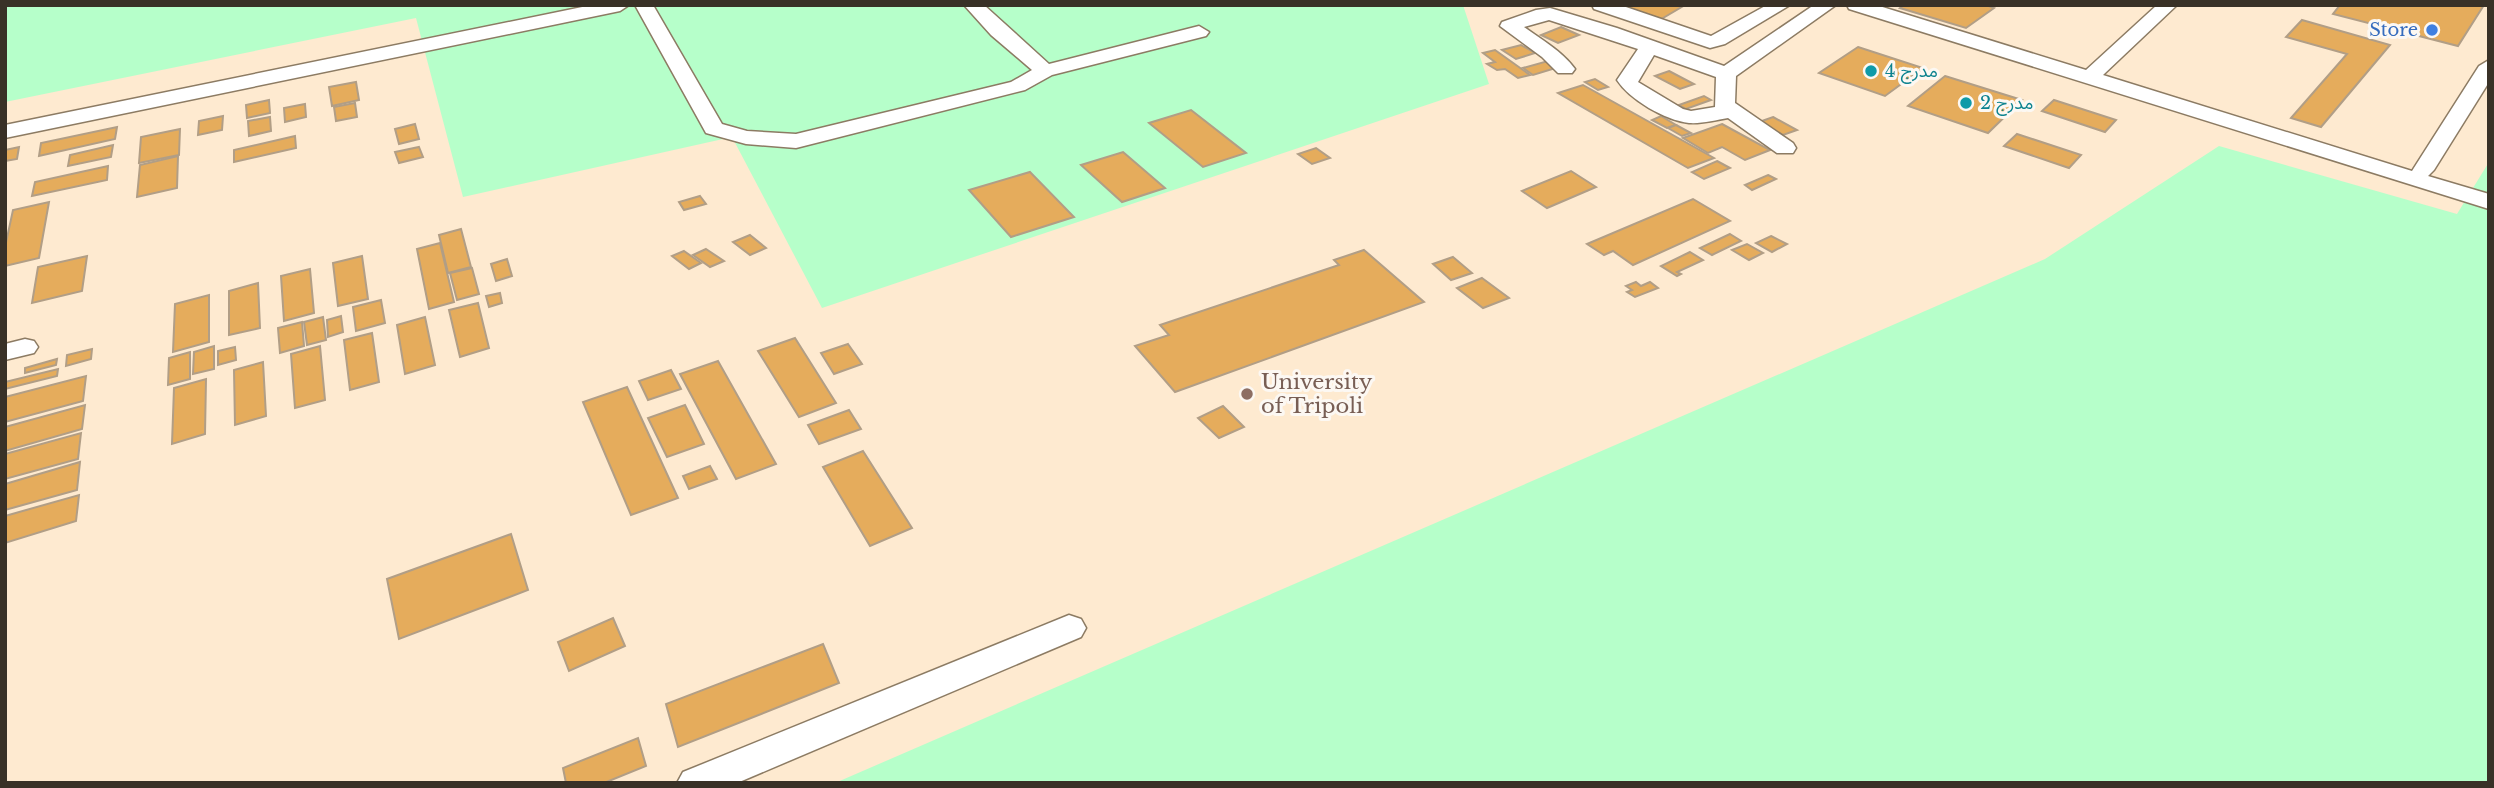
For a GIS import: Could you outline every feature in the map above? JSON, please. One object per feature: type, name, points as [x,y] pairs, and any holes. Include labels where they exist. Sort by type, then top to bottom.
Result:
[{"type":"street","points":[[5,132],[620,5]]},
{"type":"street","points":[[644,5],[714,128],[746,137],[804,140],[1018,86],[1045,71],[1199,32]]},
{"type":"street","points":[[973,5],[998,31],[1045,71]]},
{"type":"street","points":[[1601,5],[1710,42],[1781,5]]},
{"type":"street","points":[[1726,74],[1827,5]]},
{"type":"street","points":[[1856,5],[2447,184],[2489,202]]},
{"type":"street","points":[[1877,5],[2423,170],[2447,184],[2489,189]]},
{"type":"street","points":[[2095,72],[2168,5]]},
{"type":"street","points":[[1565,69],[1549,53],[1509,26],[1542,14],[1550,14],[1726,74]]},
{"type":"street","points":[[1650,46],[1627,80],[1631,86],[1676,113],[1691,117],[1731,111]]},
{"type":"street","points":[[2423,170],[2489,66]]},
{"type":"street","points":[[1726,74],[1724,105],[1784,148]]},
{"type":"street","points":[[696,783],[1069,628]]},
{"type":"shaded area","name":"University of Tripoli","points":[[5,5],[2489,5],[2489,783],[5,783]]},
{"type":"green space","points":[[5,5],[1463,5],[1489,84],[822,308],[732,137],[463,197],[416,18],[5,102]]},
{"type":"green space","points":[[2219,146],[2457,214],[2489,162],[2489,783],[835,783],[2045,259]]},
{"type":"building","points":[[1613,5],[1685,5],[1658,21]]},
{"type":"building","points":[[1904,5],[1986,5],[1994,8],[1966,28],[1900,8]]},
{"type":"building","name":"Store","points":[[2340,5],[2484,5],[2458,46],[2333,14]]},
{"type":"building","points":[[2302,20],[2390,45],[2321,127],[2291,118],[2347,54],[2286,37]]},
{"type":"building","points":[[1561,27],[1579,35],[1558,43],[1541,35]]},
{"type":"building","points":[[1521,45],[1535,53],[1516,59],[1502,50]]},
{"type":"building","name":"مدرج 4","points":[[1858,47],[1923,68],[1885,96],[1819,73]]},
{"type":"building","points":[[1495,50],[1530,75],[1518,78],[1505,69],[1497,70],[1487,64],[1495,62],[1483,53]]},
{"type":"building","points":[[1548,61],[1559,67],[1533,75],[1523,68]]},
{"type":"building","points":[[1669,71],[1694,84],[1680,89],[1655,76]]},
{"type":"building","name":"مدرج 2","points":[[1945,76],[2022,100],[1988,133],[1908,106]]},
{"type":"building","points":[[1595,79],[1608,87],[1598,90],[1585,82]]},
{"type":"building","points":[[356,82],[359,100],[332,106],[329,87]]},
{"type":"building","points":[[1583,85],[1714,158],[1688,168],[1558,93]]},
{"type":"building","points":[[1704,96],[1711,100],[1686,109],[1679,105]]},
{"type":"building","points":[[269,100],[270,113],[247,118],[246,105]]},
{"type":"building","points":[[2054,100],[2116,120],[2105,132],[2042,111]]},
{"type":"building","points":[[355,103],[357,117],[336,121],[334,107]]},
{"type":"building","points":[[305,104],[306,117],[285,122],[284,108]]},
{"type":"building","points":[[1191,110],[1246,153],[1203,167],[1149,123]]},
{"type":"building","points":[[223,116],[222,130],[198,135],[199,121]]},
{"type":"building","points":[[1661,116],[1676,125],[1667,128],[1652,120]]},
{"type":"building","points":[[270,117],[271,131],[249,136],[248,121]]},
{"type":"building","points":[[1773,117],[1797,130],[1783,135],[1759,122]]},
{"type":"building","points":[[415,124],[419,139],[399,144],[395,129]]},
{"type":"building","points":[[1722,124],[1770,150],[1745,160],[1722,147],[1708,153],[1683,138]]},
{"type":"building","points":[[1676,125],[1691,133],[1682,136],[1668,128]]},
{"type":"building","points":[[117,127],[115,139],[39,156],[41,143]]},
{"type":"building","points":[[180,129],[179,155],[139,163],[141,137]]},
{"type":"building","points":[[2017,134],[2081,155],[2069,168],[2004,146]]},
{"type":"building","points":[[295,136],[296,148],[234,162],[234,150]]},
{"type":"building","points":[[113,145],[111,157],[68,166],[70,155]]},
{"type":"building","points":[[19,147],[17,159],[5,161],[5,150]]},
{"type":"building","points":[[419,147],[423,157],[399,163],[395,152]]},
{"type":"building","points":[[1316,148],[1330,158],[1312,164],[1298,154]]},
{"type":"building","points":[[1123,152],[1165,188],[1122,202],[1081,165]]},
{"type":"building","points":[[178,156],[177,188],[137,197],[140,165]]},
{"type":"building","points":[[1717,161],[1730,168],[1704,179],[1692,172]]},
{"type":"building","points":[[108,166],[107,180],[32,196],[35,182]]},
{"type":"building","points":[[1571,171],[1596,187],[1547,208],[1522,191]]},
{"type":"building","points":[[1030,172],[1074,217],[1011,237],[969,190]]},
{"type":"building","points":[[1768,175],[1776,179],[1752,190],[1745,185]]},
{"type":"building","points":[[700,196],[706,204],[684,210],[679,202]]},
{"type":"building","points":[[1693,199],[1730,221],[1633,265],[1613,251],[1604,255],[1587,244]]},
{"type":"building","points":[[49,202],[39,258],[5,266],[5,247],[13,210]]},
{"type":"building","points":[[461,229],[471,267],[448,273],[439,235]]},
{"type":"building","points":[[1730,234],[1741,241],[1712,255],[1700,248]]},
{"type":"building","points":[[750,235],[766,248],[750,255],[733,242]]},
{"type":"building","points":[[1771,236],[1787,244],[1772,252],[1756,243]]},
{"type":"building","points":[[440,243],[454,302],[429,309],[417,249]]},
{"type":"building","points":[[1747,244],[1763,253],[1749,260],[1732,250]]},
{"type":"building","points":[[706,249],[724,261],[710,267],[693,255]]},
{"type":"building","points":[[1364,250],[1424,302],[1175,392],[1135,346],[1169,335],[1160,325],[1339,265],[1334,260]]},
{"type":"building","points":[[684,251],[701,263],[689,269],[672,256]]},
{"type":"building","points":[[1690,252],[1703,260],[1677,272],[1681,274],[1677,276],[1661,266]]},
{"type":"building","points":[[87,256],[82,291],[32,303],[38,267]]},
{"type":"building","points":[[362,256],[368,299],[338,306],[333,263]]},
{"type":"building","points":[[1453,257],[1472,273],[1451,280],[1433,264]]},
{"type":"building","points":[[507,259],[512,276],[496,281],[491,264]]},
{"type":"building","points":[[472,268],[479,294],[457,300],[450,273]]},
{"type":"building","points":[[310,269],[314,313],[284,321],[281,276]]},
{"type":"building","points":[[1482,278],[1509,298],[1483,308],[1457,288]]},
{"type":"building","points":[[1636,282],[1641,286],[1650,282],[1658,288],[1635,297],[1627,292],[1632,290],[1626,286]]},
{"type":"building","points":[[258,283],[260,328],[229,335],[229,291]]},
{"type":"building","points":[[500,293],[502,303],[489,307],[486,296]]},
{"type":"building","points":[[209,295],[209,342],[173,352],[175,304]]},
{"type":"building","points":[[381,300],[385,323],[356,331],[353,307]]},
{"type":"building","points":[[478,303],[489,348],[460,357],[449,310]]},
{"type":"building","points":[[341,316],[343,332],[328,337],[327,320]]},
{"type":"building","points":[[323,317],[326,340],[307,345],[304,322]]},
{"type":"building","points":[[425,317],[435,365],[405,374],[397,325]]},
{"type":"building","points":[[302,322],[304,346],[280,353],[278,328]]},
{"type":"building","points":[[372,333],[379,382],[350,390],[344,340]]},
{"type":"building","points":[[795,338],[836,403],[799,417],[758,351]]},
{"type":"building","points":[[848,344],[862,364],[834,374],[821,353]]},
{"type":"building","points":[[214,346],[214,369],[193,374],[194,352]]},
{"type":"building","points":[[320,346],[325,400],[295,408],[291,354]]},
{"type":"building","points":[[235,347],[236,360],[218,365],[218,351]]},
{"type":"building","points":[[92,349],[91,359],[66,366],[67,355]]},
{"type":"building","points":[[190,352],[190,379],[168,385],[169,358]]},
{"type":"building","points":[[57,359],[56,365],[25,373],[25,368]]},
{"type":"building","points":[[718,361],[776,464],[736,479],[680,374]]},
{"type":"building","points":[[263,362],[266,416],[235,425],[234,370]]},
{"type":"building","points":[[58,369],[57,376],[5,389],[5,382]]},
{"type":"building","points":[[671,370],[681,389],[648,400],[639,381]]},
{"type":"building","points":[[86,376],[83,401],[5,422],[5,397]]},
{"type":"building","points":[[206,379],[205,434],[172,444],[174,388]]},
{"type":"building","points":[[627,387],[678,498],[631,515],[583,402]]},
{"type":"building","points":[[85,405],[82,429],[5,451],[5,427]]},
{"type":"building","points":[[685,405],[704,444],[667,457],[648,418]]},
{"type":"building","points":[[1223,406],[1244,427],[1219,438],[1198,418]]},
{"type":"building","points":[[849,410],[861,429],[819,444],[808,425]]},
{"type":"building","points":[[81,433],[78,459],[5,479],[5,454]]},
{"type":"building","points":[[863,451],[912,528],[870,546],[823,467]]},
{"type":"building","points":[[80,462],[77,490],[5,510],[5,484]]},
{"type":"building","points":[[710,466],[717,479],[689,489],[683,476]]},
{"type":"building","points":[[79,495],[76,521],[5,543],[5,516]]},
{"type":"building","points":[[511,534],[528,590],[399,639],[387,579]]},
{"type":"building","points":[[613,618],[625,646],[569,671],[558,642]]},
{"type":"building","points":[[823,644],[839,683],[678,747],[666,704]]},
{"type":"building","points":[[638,738],[646,766],[604,783],[566,783],[563,768]]},
{"type":"place","name":"Store","points":[[2432,30]]},
{"type":"place","name":"مدرج 4","points":[[1871,71]]},
{"type":"place","name":"مدرج 2","points":[[1966,103]]},
{"type":"place","name":"University of Tripoli","points":[[1247,394]]}]
